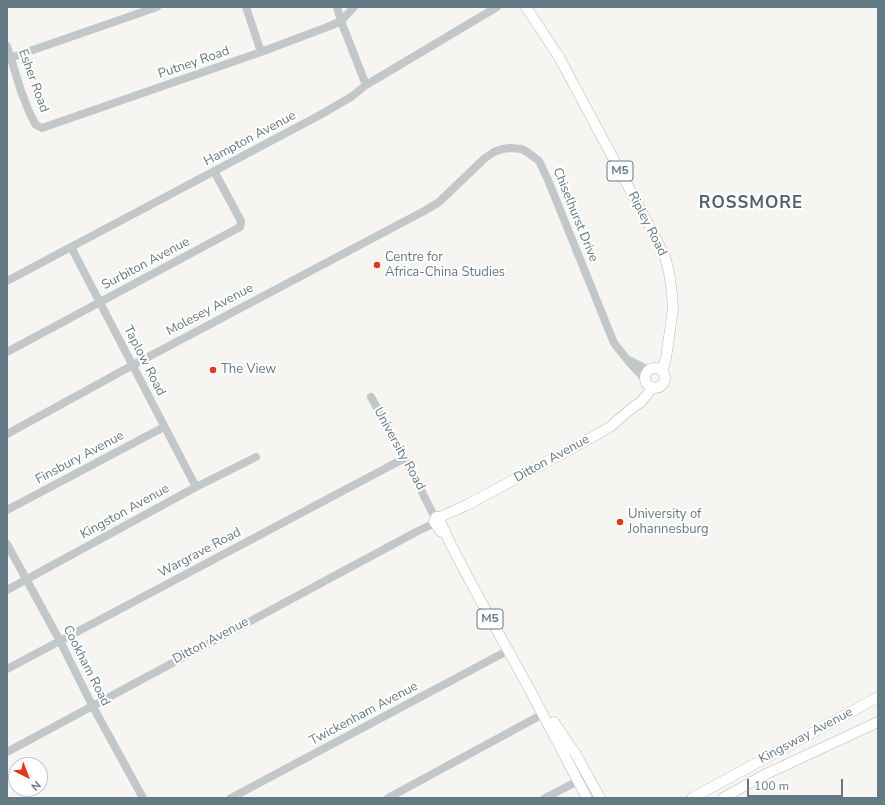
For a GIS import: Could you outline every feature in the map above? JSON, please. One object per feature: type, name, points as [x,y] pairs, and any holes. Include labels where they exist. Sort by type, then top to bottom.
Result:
[{"type":"main road","name":"Ripley Road","points":[[526,7],[559,57],[665,257],[669,272],[673,302],[672,324],[665,363],[651,377]]},
{"type":"main road","name":"Ditton Avenue","points":[[438,520],[591,438],[616,422],[641,402],[651,377]]},
{"type":"main road","name":"University Road","points":[[438,520],[587,798]]},
{"type":"main road","name":"University Road","points":[[531,692],[569,744],[600,798]]},
{"type":"main road","name":"Kingsway Avenue","points":[[692,798],[878,697]]},
{"type":"main road","name":"Kingsway Avenue","points":[[723,798],[739,794],[762,776],[878,722]]},
{"type":"street","points":[[9,58],[157,7]]},
{"type":"street","points":[[246,7],[261,52]]},
{"type":"street","points":[[337,7],[366,85]]},
{"type":"street","name":"Putney Road","points":[[36,125],[39,128],[46,127],[261,52],[341,21],[354,7]]},
{"type":"street","name":"Hampton Avenue","points":[[7,281],[320,115],[351,97],[366,85],[497,7]]},
{"type":"street","name":"Esher Road","points":[[7,46],[9,58],[21,91],[36,125]]},
{"type":"street","name":"Chiselhurst Drive","points":[[426,210],[439,202],[485,158],[494,152],[510,148],[522,149],[532,154],[539,161],[548,180],[614,343],[627,359],[651,377]]},
{"type":"street","name":"Surbiton Avenue","points":[[7,352],[240,227],[241,221],[214,171]]},
{"type":"street","name":"Molesey Avenue","points":[[7,434],[133,365],[426,210]]},
{"type":"street","name":"Taplow Road","points":[[71,247],[196,487]]},
{"type":"street","name":"University Road","points":[[371,397],[438,520]]},
{"type":"street","name":"Finsbury Avenue","points":[[7,510],[164,427]]},
{"type":"street","name":"Kingston Avenue","points":[[7,590],[196,487],[256,457]]},
{"type":"street","name":"Wargrave Road","points":[[7,669],[405,458]]},
{"type":"street","name":"Ditton Avenue","points":[[7,752],[438,520]]},
{"type":"street","name":"Cookham Road","points":[[7,544],[143,798]]},
{"type":"street","name":"Twickenham Avenue","points":[[231,798],[508,651]]},
{"type":"street","points":[[388,798],[543,714]]},
{"type":"street","points":[[546,798],[578,780]]},
{"type":"place","name":"Centre for Africa-China Studies","points":[[377,265]]},
{"type":"place","name":"The View","points":[[213,370]]},
{"type":"place","name":"University of Johannesburg","points":[[620,522]]},
{"type":"district","name":"ROSSMORE","points":[[751,204]]}]
